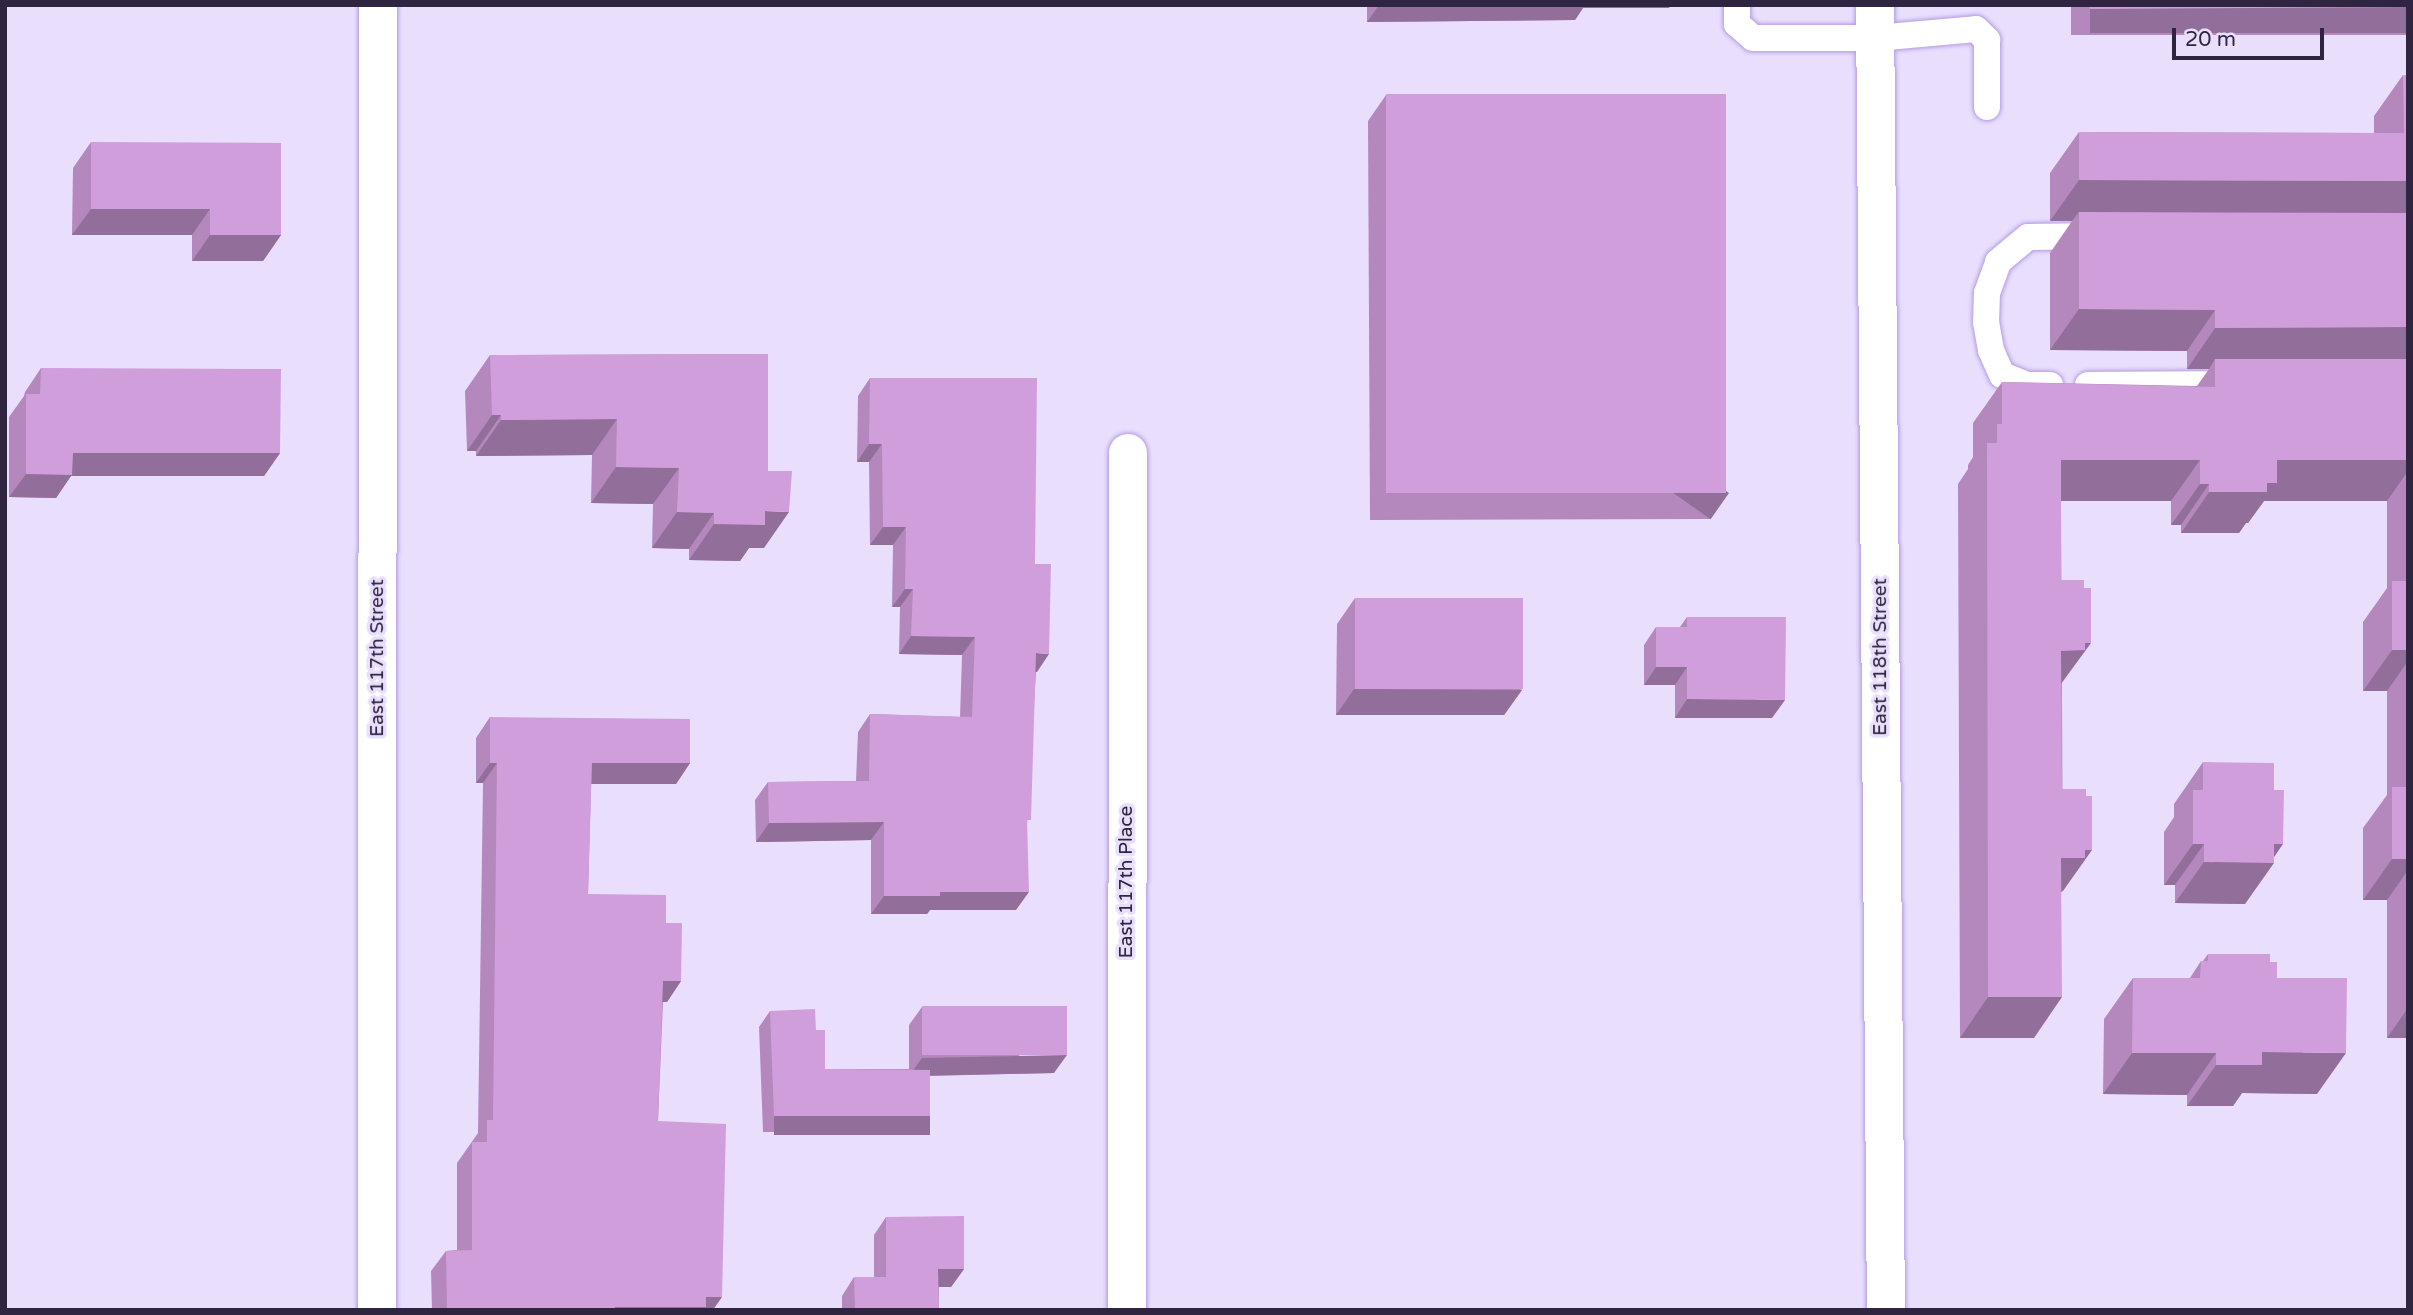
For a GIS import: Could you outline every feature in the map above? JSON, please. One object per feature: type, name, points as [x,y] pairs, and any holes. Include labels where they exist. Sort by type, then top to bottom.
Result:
[{"type":"street","name":"East 117th Street","points":[[377,1310],[378,5]]},
{"type":"street","name":"East 118th Street","points":[[1875,22],[1886,1310]]},
{"type":"street","name":"East 117th Place","points":[[1127,1310],[1128,453]]},
{"type":"lane","points":[[1737,5],[1737,24],[1753,38],[1875,22],[1976,29],[1986,40],[1986,107]]},
{"type":"lane","points":[[2123,236],[2028,237],[2012,247],[1998,262],[1987,293],[1986,322],[1991,350],[2003,375],[2027,385],[2258,384]]},
{"type":"building","points":[[2089,5],[2408,5],[2408,7],[2090,9]]},
{"type":"building","points":[[2403,75],[2408,75],[2408,181],[2079,180],[2079,132],[2404,133]]},
{"type":"building","points":[[1386,94],[1726,94],[1726,493],[1386,493]]},
{"type":"building","points":[[91,142],[281,143],[281,235],[210,235],[210,209],[91,209]]},
{"type":"building","points":[[2079,212],[2408,213],[2408,327],[2215,328],[2215,310],[2079,309]]},
{"type":"building","points":[[768,354],[768,471],[792,471],[789,512],[765,511],[765,525],[714,524],[714,513],[677,512],[679,468],[616,467],[617,419],[501,420],[501,415],[492,415],[490,355]]},
{"type":"building","points":[[2215,359],[2408,359],[2408,460],[2277,460],[2277,483],[2267,483],[2267,492],[2209,492],[2209,484],[2200,484],[2200,460],[2061,460],[2061,580],[2084,580],[2084,588],[2091,588],[2091,643],[2085,643],[2085,650],[2061,651],[2062,789],[2086,789],[2086,796],[2092,796],[2092,850],[2085,850],[2085,858],[2061,858],[2062,997],[1988,997],[1987,443],[1997,443],[1997,424],[2002,424],[2002,382],[2215,387]]},
{"type":"building","points":[[41,368],[281,369],[280,453],[73,453],[72,475],[26,474],[26,394],[40,394]]},
{"type":"building","points":[[870,378],[1037,378],[1035,564],[1051,564],[1049,654],[1036,653],[1031,820],[1027,820],[1029,892],[940,892],[940,896],[884,896],[884,822],[769,823],[768,782],[869,781],[870,714],[972,717],[975,637],[911,636],[913,589],[905,589],[906,527],[883,527],[882,444],[869,444]]},
{"type":"building","points":[[2392,581],[2408,581],[2408,650],[2392,650]]},
{"type":"building","points":[[1355,598],[1523,598],[1523,689],[1355,689]]},
{"type":"building","points":[[1687,617],[1786,617],[1785,700],[1687,699],[1687,667],[1656,667],[1656,627],[1687,627]]},
{"type":"building","points":[[490,717],[690,719],[690,763],[592,763],[588,894],[666,895],[666,923],[682,923],[681,981],[663,981],[658,1121],[726,1124],[722,1297],[706,1297],[706,1307],[447,1310],[446,1251],[472,1250],[472,1142],[487,1142],[487,1120],[493,1120],[497,763],[490,763]]},
{"type":"building","points":[[2203,762],[2274,763],[2274,790],[2284,790],[2283,844],[2274,844],[2274,863],[2204,862],[2204,844],[2193,844],[2193,790],[2203,790]]},
{"type":"building","points":[[2392,787],[2408,787],[2408,859],[2392,859]]},
{"type":"building","points":[[2208,954],[2270,954],[2270,962],[2277,962],[2277,978],[2347,978],[2346,1053],[2262,1052],[2262,1065],[2216,1065],[2216,1053],[2132,1053],[2133,978],[2200,978],[2201,961],[2208,961]]},
{"type":"building","points":[[922,1006],[1067,1006],[1067,1055],[922,1055]]},
{"type":"building","points":[[815,1009],[816,1030],[825,1030],[825,1069],[930,1070],[930,1116],[774,1116],[770,1011]]},
{"type":"building","points":[[964,1216],[964,1269],[938,1269],[939,1310],[855,1310],[854,1277],[886,1277],[886,1217]]}]
